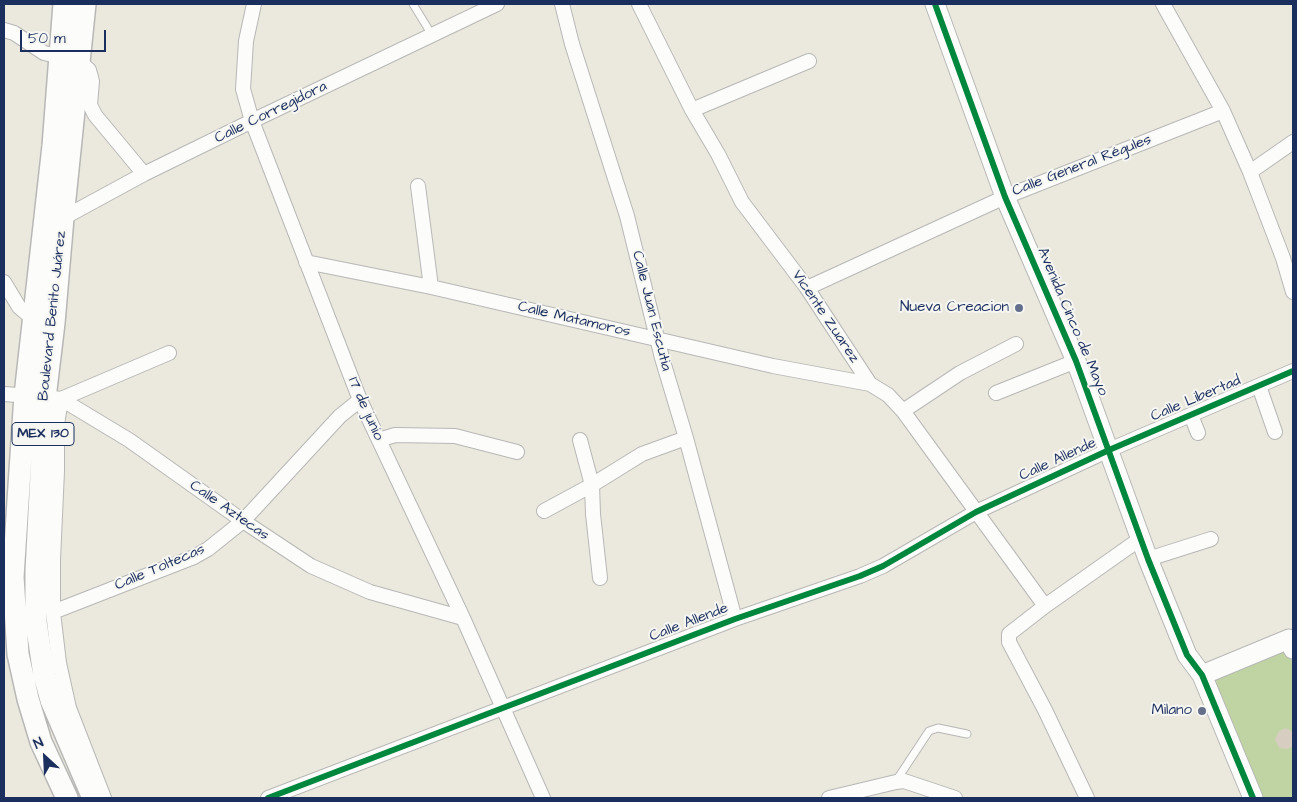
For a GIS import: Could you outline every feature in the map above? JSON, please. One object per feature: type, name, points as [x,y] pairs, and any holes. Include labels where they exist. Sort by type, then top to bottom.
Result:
[{"type":"main road","name":"Boulevard Benito Juárez","points":[[64,4],[69,59],[54,220],[54,323],[43,397],[9,581],[18,654],[28,699],[41,742],[67,798]]},
{"type":"main road","name":"Boulevard Benito Juárez","points":[[69,59],[85,4]]},
{"type":"main road","name":"Boulevard Benito Juárez","points":[[54,220],[33,319],[43,397],[36,571],[36,622],[44,675],[51,700],[93,798]]},
{"type":"street","name":"17 de junio","points":[[254,4],[246,41],[244,89],[252,122],[360,400],[463,618],[542,798]]},
{"type":"street","name":"Calle Corregidora","points":[[54,220],[144,174],[496,4]]},
{"type":"street","name":"Calle Juan Escutia","points":[[562,4],[572,44],[627,216],[658,340],[735,619]]},
{"type":"street","name":"Vicente Zuarez","points":[[639,4],[692,110],[718,154],[742,202],[807,288],[870,384],[888,395],[902,411],[1045,606]]},
{"type":"street","name":"Avenida Cinco de Mayo","points":[[935,4],[1005,197],[1076,361],[1148,559],[1187,655],[1202,675],[1253,798]]},
{"type":"street","points":[[1163,4],[1223,111],[1288,256],[1293,292]]},
{"type":"street","points":[[4,30],[14,33],[44,53],[69,59],[89,70],[92,81],[90,105],[94,115],[144,174]]},
{"type":"street","points":[[692,110],[809,61]]},
{"type":"street","name":"Calle General Régules","points":[[807,288],[1005,197],[1223,111]]},
{"type":"street","points":[[1250,172],[1293,142]]},
{"type":"street","points":[[418,186],[431,287]]},
{"type":"street","name":"Calle Matamoros","points":[[306,262],[431,287],[773,366],[870,384]]},
{"type":"street","points":[[4,282],[19,307],[33,319],[54,323]]},
{"type":"street","points":[[902,411],[960,373],[1016,344]]},
{"type":"street","points":[[104,798],[69,708],[59,663],[53,612],[57,425],[43,397],[169,353]]},
{"type":"street","points":[[996,393],[1076,361]]},
{"type":"street","name":"Calle Libertad","points":[[1109,450],[1293,371]]},
{"type":"street","points":[[1259,386],[1275,432]]},
{"type":"street","name":"Calle Aztecas","points":[[4,394],[43,397],[129,440],[244,522],[311,566],[370,592],[463,618]]},
{"type":"street","name":"Calle Toltecas","points":[[53,612],[194,557],[208,549],[244,522],[340,416],[360,400]]},
{"type":"street","points":[[1191,415],[1198,433]]},
{"type":"street","points":[[379,440],[395,435],[455,436],[517,452]]},
{"type":"street","points":[[544,511],[592,485],[642,454],[686,438]]},
{"type":"street","points":[[580,440],[592,485],[600,578]]},
{"type":"street","name":"Calle Allende","points":[[268,798],[735,619],[860,576],[883,566],[976,512],[1109,450]]},
{"type":"street","points":[[1082,796],[1045,710],[1009,642],[1009,634],[1045,606],[1140,539]]},
{"type":"street","points":[[1148,559],[1211,539]]},
{"type":"street","points":[[1202,675],[1292,640]]},
{"type":"street","points":[[830,798],[904,781],[955,798]]},
{"type":"lane","points":[[413,4],[432,35]]},
{"type":"lane","points":[[896,782],[929,731],[938,728],[967,734]]},
{"type":"green space","points":[[1284,643],[1293,663],[1293,798],[1247,798],[1197,681]]},
{"type":"building","points":[[1286,728],[1293,732],[1293,746],[1287,749],[1279,748],[1275,739],[1279,731]]},
{"type":"cycle path","points":[[935,4],[1005,197],[1076,361],[1148,559],[1187,655],[1202,675],[1253,798]]},
{"type":"cycle path","points":[[268,798],[735,619],[860,576],[883,566],[976,512],[1109,450],[1293,371]]},
{"type":"place","name":"Nueva Creacion","points":[[1019,308]]},
{"type":"place","name":"Milano","points":[[1202,711]]}]
